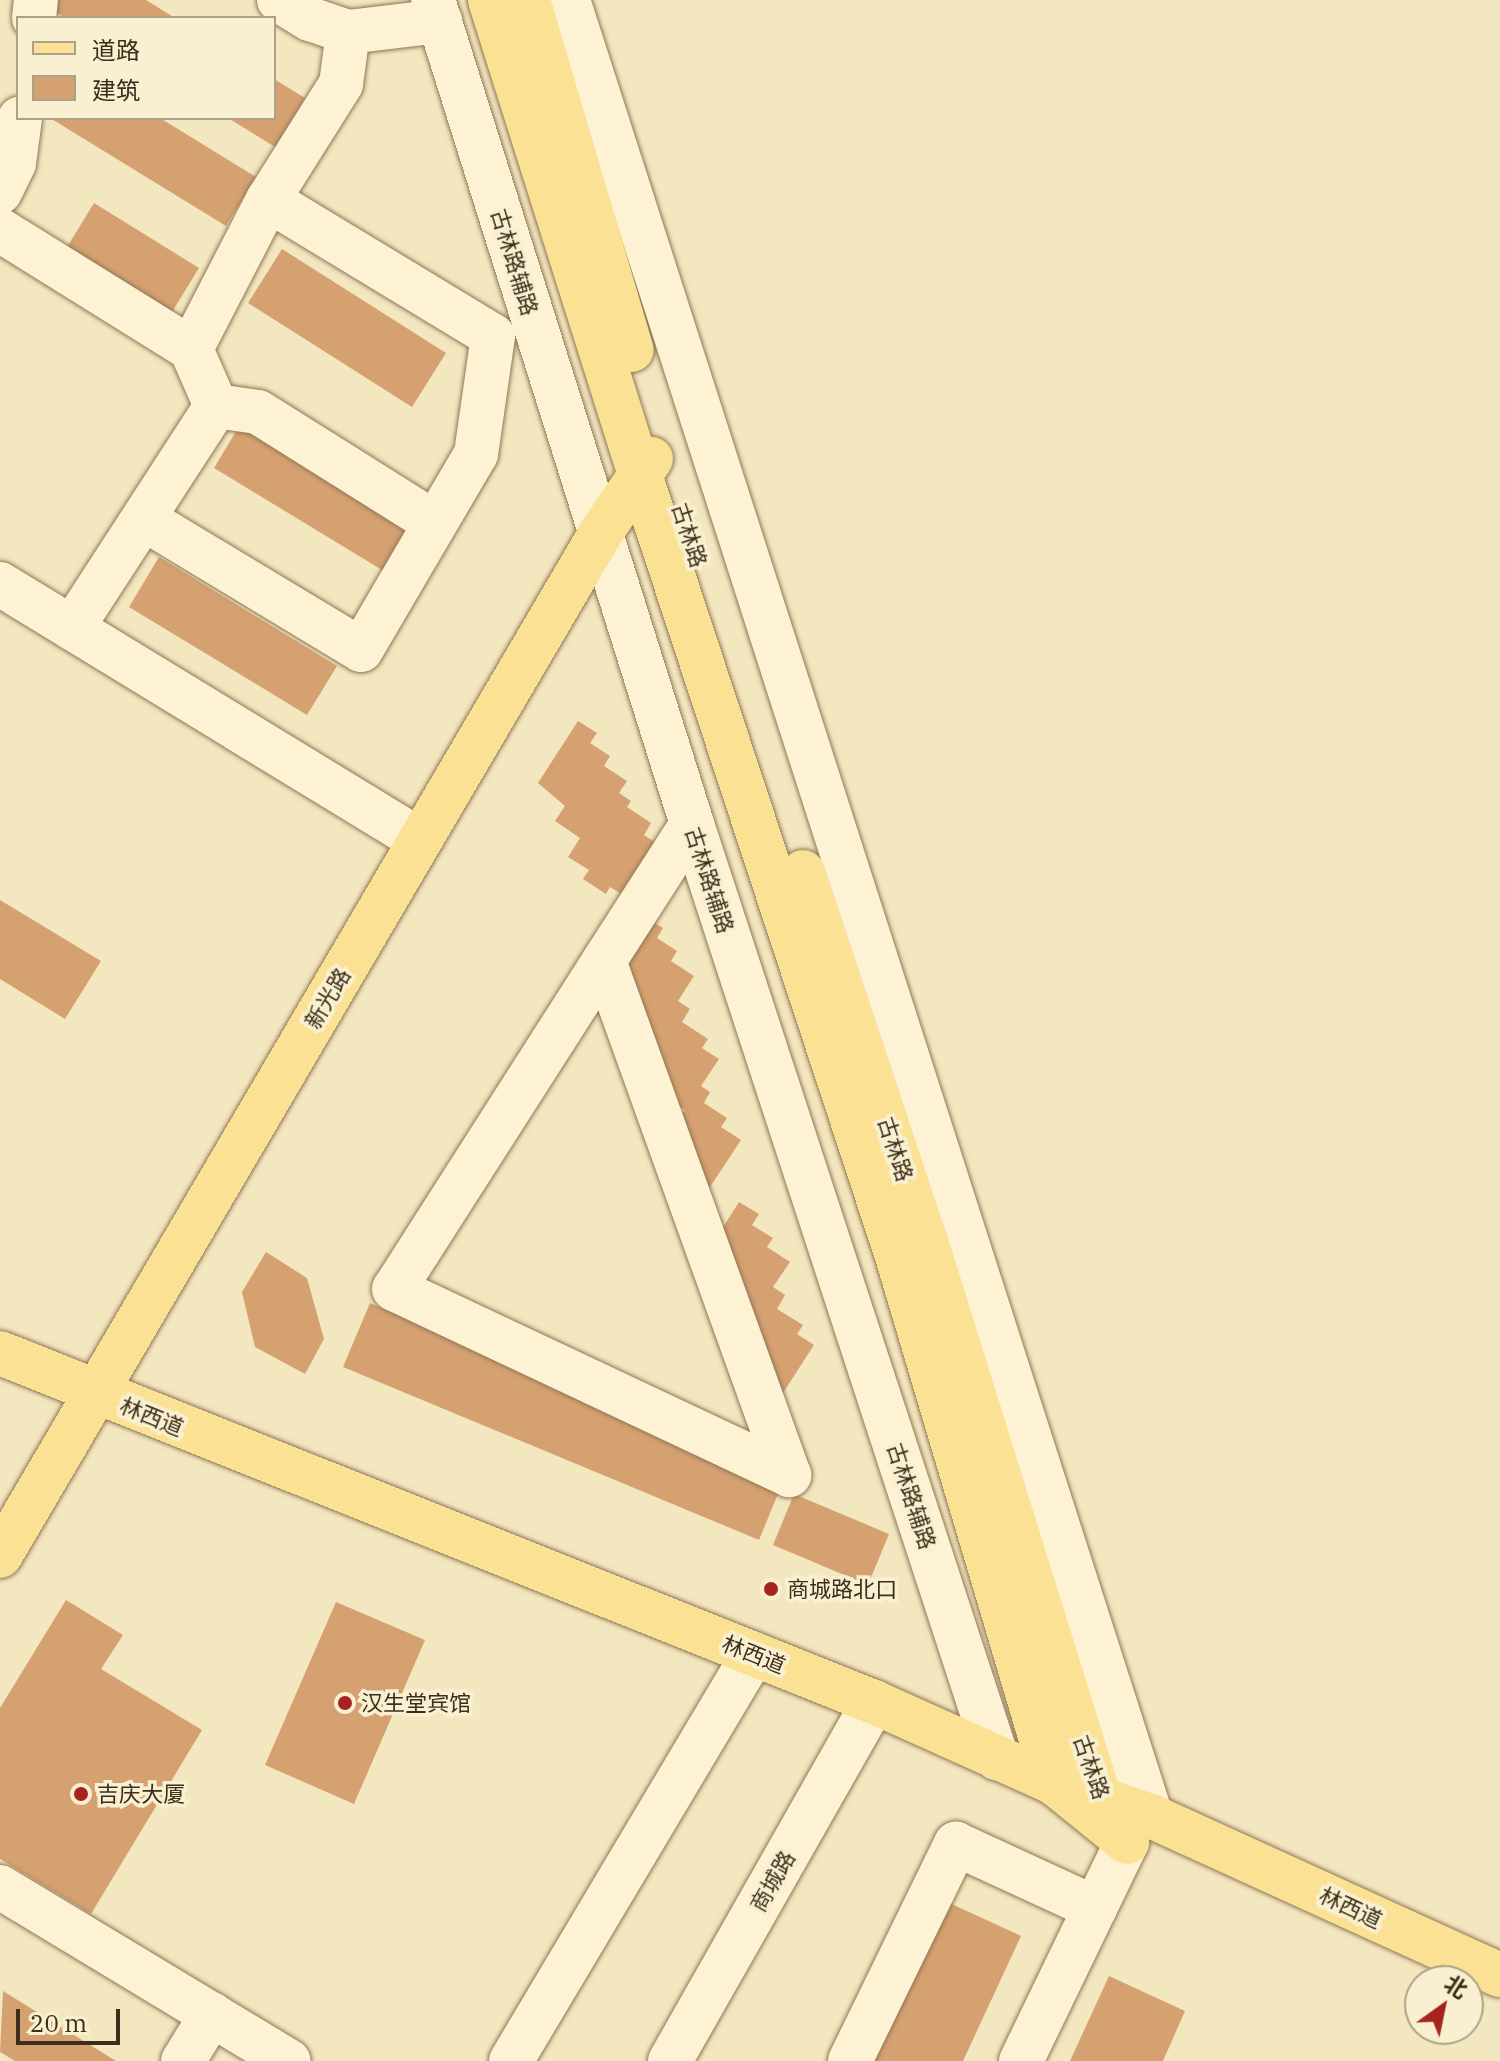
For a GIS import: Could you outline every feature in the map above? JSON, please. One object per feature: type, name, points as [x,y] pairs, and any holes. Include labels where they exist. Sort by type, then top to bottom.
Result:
[{"type":"main road","name":"古林路","points":[[490,0],[925,1238],[1100,1799]]},
{"type":"main road","name":"古林路","points":[[528,0],[650,461],[897,1256],[1054,1783],[1139,1829]]},
{"type":"main road","name":"新光路","points":[[0,1556],[600,534],[650,461]]},
{"type":"main road","name":"林西道","points":[[0,1353],[874,1702],[1054,1783],[1100,1799],[1139,1829],[1500,1975]]},
{"type":"street","points":[[279,0],[310,19],[348,32],[436,10]]},
{"type":"street","points":[[568,0],[1139,1829],[1095,1908],[1021,2061]]},
{"type":"street","name":"古林路辅路","points":[[436,10],[692,824],[997,1758]]},
{"type":"street","points":[[191,349],[268,200],[341,84],[348,32]]},
{"type":"street","points":[[0,192],[14,163],[13,120]]},
{"type":"street","points":[[144,519],[361,650],[476,454],[493,336],[268,200]]},
{"type":"street","points":[[0,230],[191,349],[216,406]]},
{"type":"street","points":[[216,406],[258,412],[435,523]]},
{"type":"street","points":[[72,628],[216,406]]},
{"type":"street","points":[[0,584],[420,840]]},
{"type":"street","points":[[604,961],[789,1475],[394,1289],[604,961],[692,824]]},
{"type":"street","points":[[511,2061],[754,1654]]},
{"type":"street","name":"商城路","points":[[670,2061],[874,1702]]},
{"type":"street","points":[[850,2061],[956,1844],[1095,1908]]},
{"type":"street","points":[[0,1887],[289,2061]]},
{"type":"street","points":[[183,2061],[212,2014]]},
{"type":"building","points":[[57,0],[146,0],[172,16],[62,16],[52,10]]},
{"type":"building","points":[[276,80],[305,98],[275,147],[231,120],[276,120]]},
{"type":"building","points":[[53,120],[163,120],[256,177],[226,226]]},
{"type":"building","points":[[94,203],[199,268],[169,317],[64,252]]},
{"type":"building","points":[[282,249],[446,353],[412,407],[248,303]]},
{"type":"building","points":[[244,418],[422,527],[392,576],[214,468]]},
{"type":"building","points":[[159,557],[337,666],[307,715],[129,607]]},
{"type":"building","points":[[578,721],[597,733],[590,743],[610,756],[604,766],[627,781],[619,793],[631,801],[627,807],[651,823],[644,835],[664,848],[631,900],[610,887],[606,894],[583,879],[589,870],[568,857],[580,838],[555,821],[565,806],[538,783]]},
{"type":"building","points":[[0,900],[101,961],[65,1019],[0,979]]},
{"type":"building","points":[[643,916],[663,928],[657,938],[677,951],[671,961],[694,976],[678,1001],[690,1009],[682,1022],[708,1039],[702,1048],[719,1059],[701,1086],[710,1092],[704,1103],[727,1118],[721,1127],[741,1140],[708,1190],[663,1143],[685,1110],[669,1099],[618,995]]},
{"type":"building","points":[[739,1202],[759,1214],[752,1225],[773,1238],[767,1247],[790,1262],[773,1287],[785,1295],[777,1309],[803,1325],[797,1334],[814,1345],[781,1396],[699,1265]]},
{"type":"building","points":[[266,1252],[307,1278],[324,1339],[305,1374],[255,1347],[242,1292]]},
{"type":"building","points":[[370,1303],[664,1426],[659,1438],[780,1489],[759,1540],[343,1367]]},
{"type":"building","points":[[794,1494],[889,1534],[868,1585],[773,1545]]},
{"type":"building","name":"吉庆大厦","points":[[66,1600],[123,1635],[101,1669],[202,1730],[91,1914],[0,1859],[0,1708]]},
{"type":"building","name":"汉生堂宾馆","points":[[336,1602],[425,1640],[354,1804],[265,1765]]},
{"type":"building","points":[[945,1901],[1021,1936],[963,2061],[871,2061]]},
{"type":"building","points":[[1109,1976],[1185,2011],[1163,2061],[1070,2061]]},
{"type":"building","points":[[3,1991],[116,2061],[15,2061],[0,2052]]},
{"type":"place","name":"商城路北口","points":[[771,1589]]},
{"type":"place","name":"汉生堂宾馆","points":[[345,1703]]},
{"type":"place","name":"吉庆大厦","points":[[81,1794]]}]
